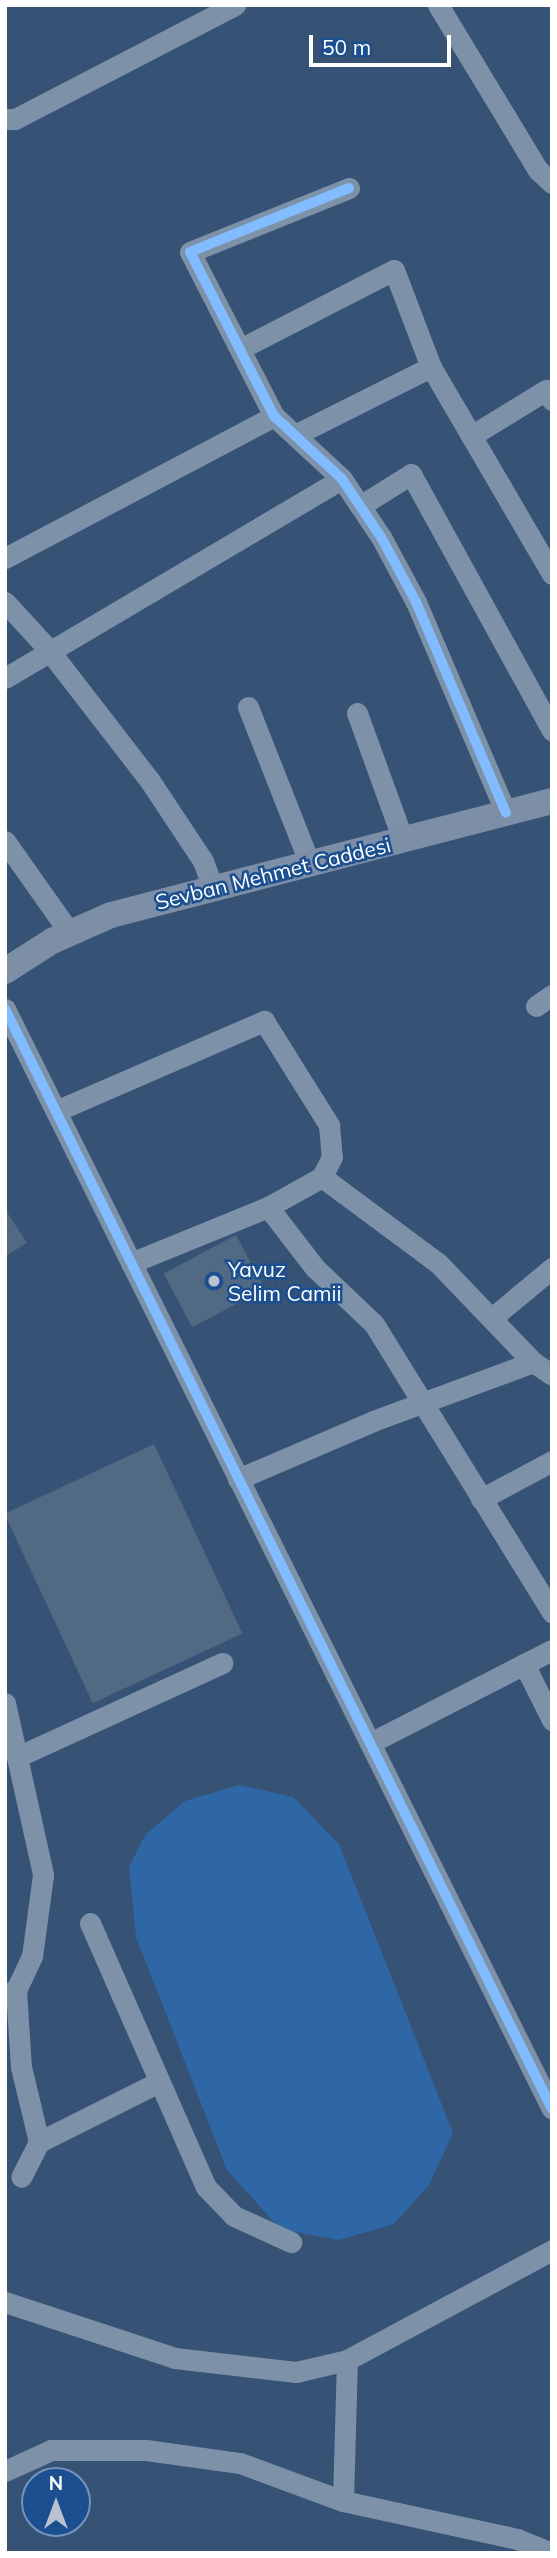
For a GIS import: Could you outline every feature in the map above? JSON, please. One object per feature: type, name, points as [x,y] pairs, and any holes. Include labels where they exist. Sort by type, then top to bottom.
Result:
[{"type":"main road","name":"Sevban Mehmet Caddesi","points":[[5,971],[70,933],[111,915],[552,801]]},
{"type":"street","points":[[5,119],[15,119],[235,5]]},
{"type":"street","points":[[438,5],[538,170],[552,183]]},
{"type":"street","points":[[349,188],[190,251],[274,416],[342,479],[416,602],[506,813]]},
{"type":"street","points":[[240,349],[394,270],[431,367],[552,573]]},
{"type":"street","points":[[295,435],[431,367]]},
{"type":"street","points":[[471,436],[545,390],[552,400]]},
{"type":"street","points":[[5,558],[274,416]]},
{"type":"street","points":[[360,506],[411,474],[552,731]]},
{"type":"street","points":[[5,678],[48,649],[342,479]]},
{"type":"street","points":[[5,603],[48,649],[150,781],[203,861],[213,889]]},
{"type":"street","points":[[248,707],[310,864]]},
{"type":"street","points":[[357,713],[402,840]]},
{"type":"street","points":[[5,841],[70,933]]},
{"type":"street","points":[[5,1009],[552,2109]]},
{"type":"street","points":[[56,1111],[264,1021],[329,1125],[332,1157],[321,1177],[268,1207],[131,1263]]},
{"type":"street","points":[[321,1177],[438,1263],[493,1317],[533,1363],[552,1376]]},
{"type":"street","points":[[268,1207],[315,1268],[374,1324],[552,1612]]},
{"type":"street","points":[[493,1317],[552,1268]]},
{"type":"street","points":[[238,1479],[373,1421],[533,1363]]},
{"type":"street","points":[[481,1499],[552,1461]]},
{"type":"street","points":[[370,1743],[552,1650]]},
{"type":"street","points":[[17,1757],[222,1663]]},
{"type":"street","points":[[524,1664],[552,1720]]},
{"type":"street","points":[[5,1703],[43,1875],[32,1956],[11,1992],[13,2067],[39,2142]]},
{"type":"street","points":[[90,1923],[199,2176],[214,2198],[245,2224],[291,2242]]},
{"type":"street","points":[[21,2177],[39,2142],[159,2082]]},
{"type":"street","points":[[5,2302],[175,2358],[296,2372],[347,2360],[552,2250]]},
{"type":"street","points":[[343,2501],[347,2360]]},
{"type":"street","points":[[5,2471],[51,2450],[146,2450],[240,2463],[343,2501],[517,2539],[551,2553]]},
{"type":"shaded area","points":[[239,1785],[293,1797],[339,1844],[453,2133],[429,2185],[394,2224],[339,2240],[280,2229],[227,2170],[136,1937],[129,1867],[145,1835],[185,1801]]},
{"type":"building","points":[[5,1209],[27,1243],[5,1256]]},
{"type":"building","name":"Yavuz Selim Camii","points":[[236,1235],[265,1289],[192,1327],[164,1273]]},
{"type":"building","points":[[154,1444],[242,1633],[93,1703],[5,1513]]},
{"type":"cycle path","points":[[349,188],[190,252],[274,416],[342,479],[381,537],[416,602],[506,813]]},
{"type":"cycle path","points":[[5,1009],[552,2109]]},
{"type":"place","name":"Yavuz Selim Camii","points":[[214,1281]]}]
